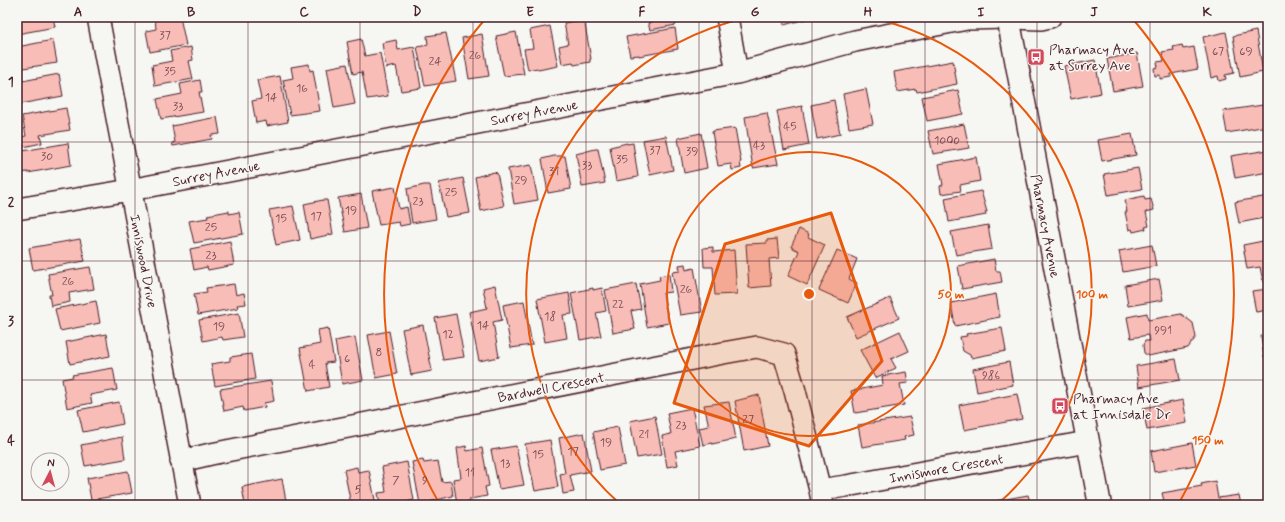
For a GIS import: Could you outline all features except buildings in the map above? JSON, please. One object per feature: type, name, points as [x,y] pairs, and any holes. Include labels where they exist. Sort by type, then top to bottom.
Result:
[{"type":"street","name":"Inniswood Drive","points":[[98,17],[190,505]]},
{"type":"street","points":[[727,17],[737,73]]},
{"type":"street","name":"Surrey Avenue","points":[[17,209],[130,190],[737,73],[855,41],[967,19],[1008,17],[1041,19],[1050,17]]},
{"type":"street","name":"Pharmacy Avenue","points":[[1008,17],[1100,505]]},
{"type":"street","name":"Bardwell Crescent","points":[[181,462],[219,452],[757,347],[784,354],[796,391],[822,497]]},
{"type":"street","name":"Innismore Crescent","points":[[822,497],[846,486],[1087,442]]},
{"type":"highlighted area","points":[[831,213],[882,361],[809,446],[674,403],[725,244]]},
{"type":"shaded area","points":[[17,370],[24,412],[17,413]]},
{"type":"place","name":"Pharmacy Ave at Surrey Ave","points":[[1036,57]]},
{"type":"place","name":"Pharmacy Ave at Innisdale Dr","points":[[1060,406]]}]
